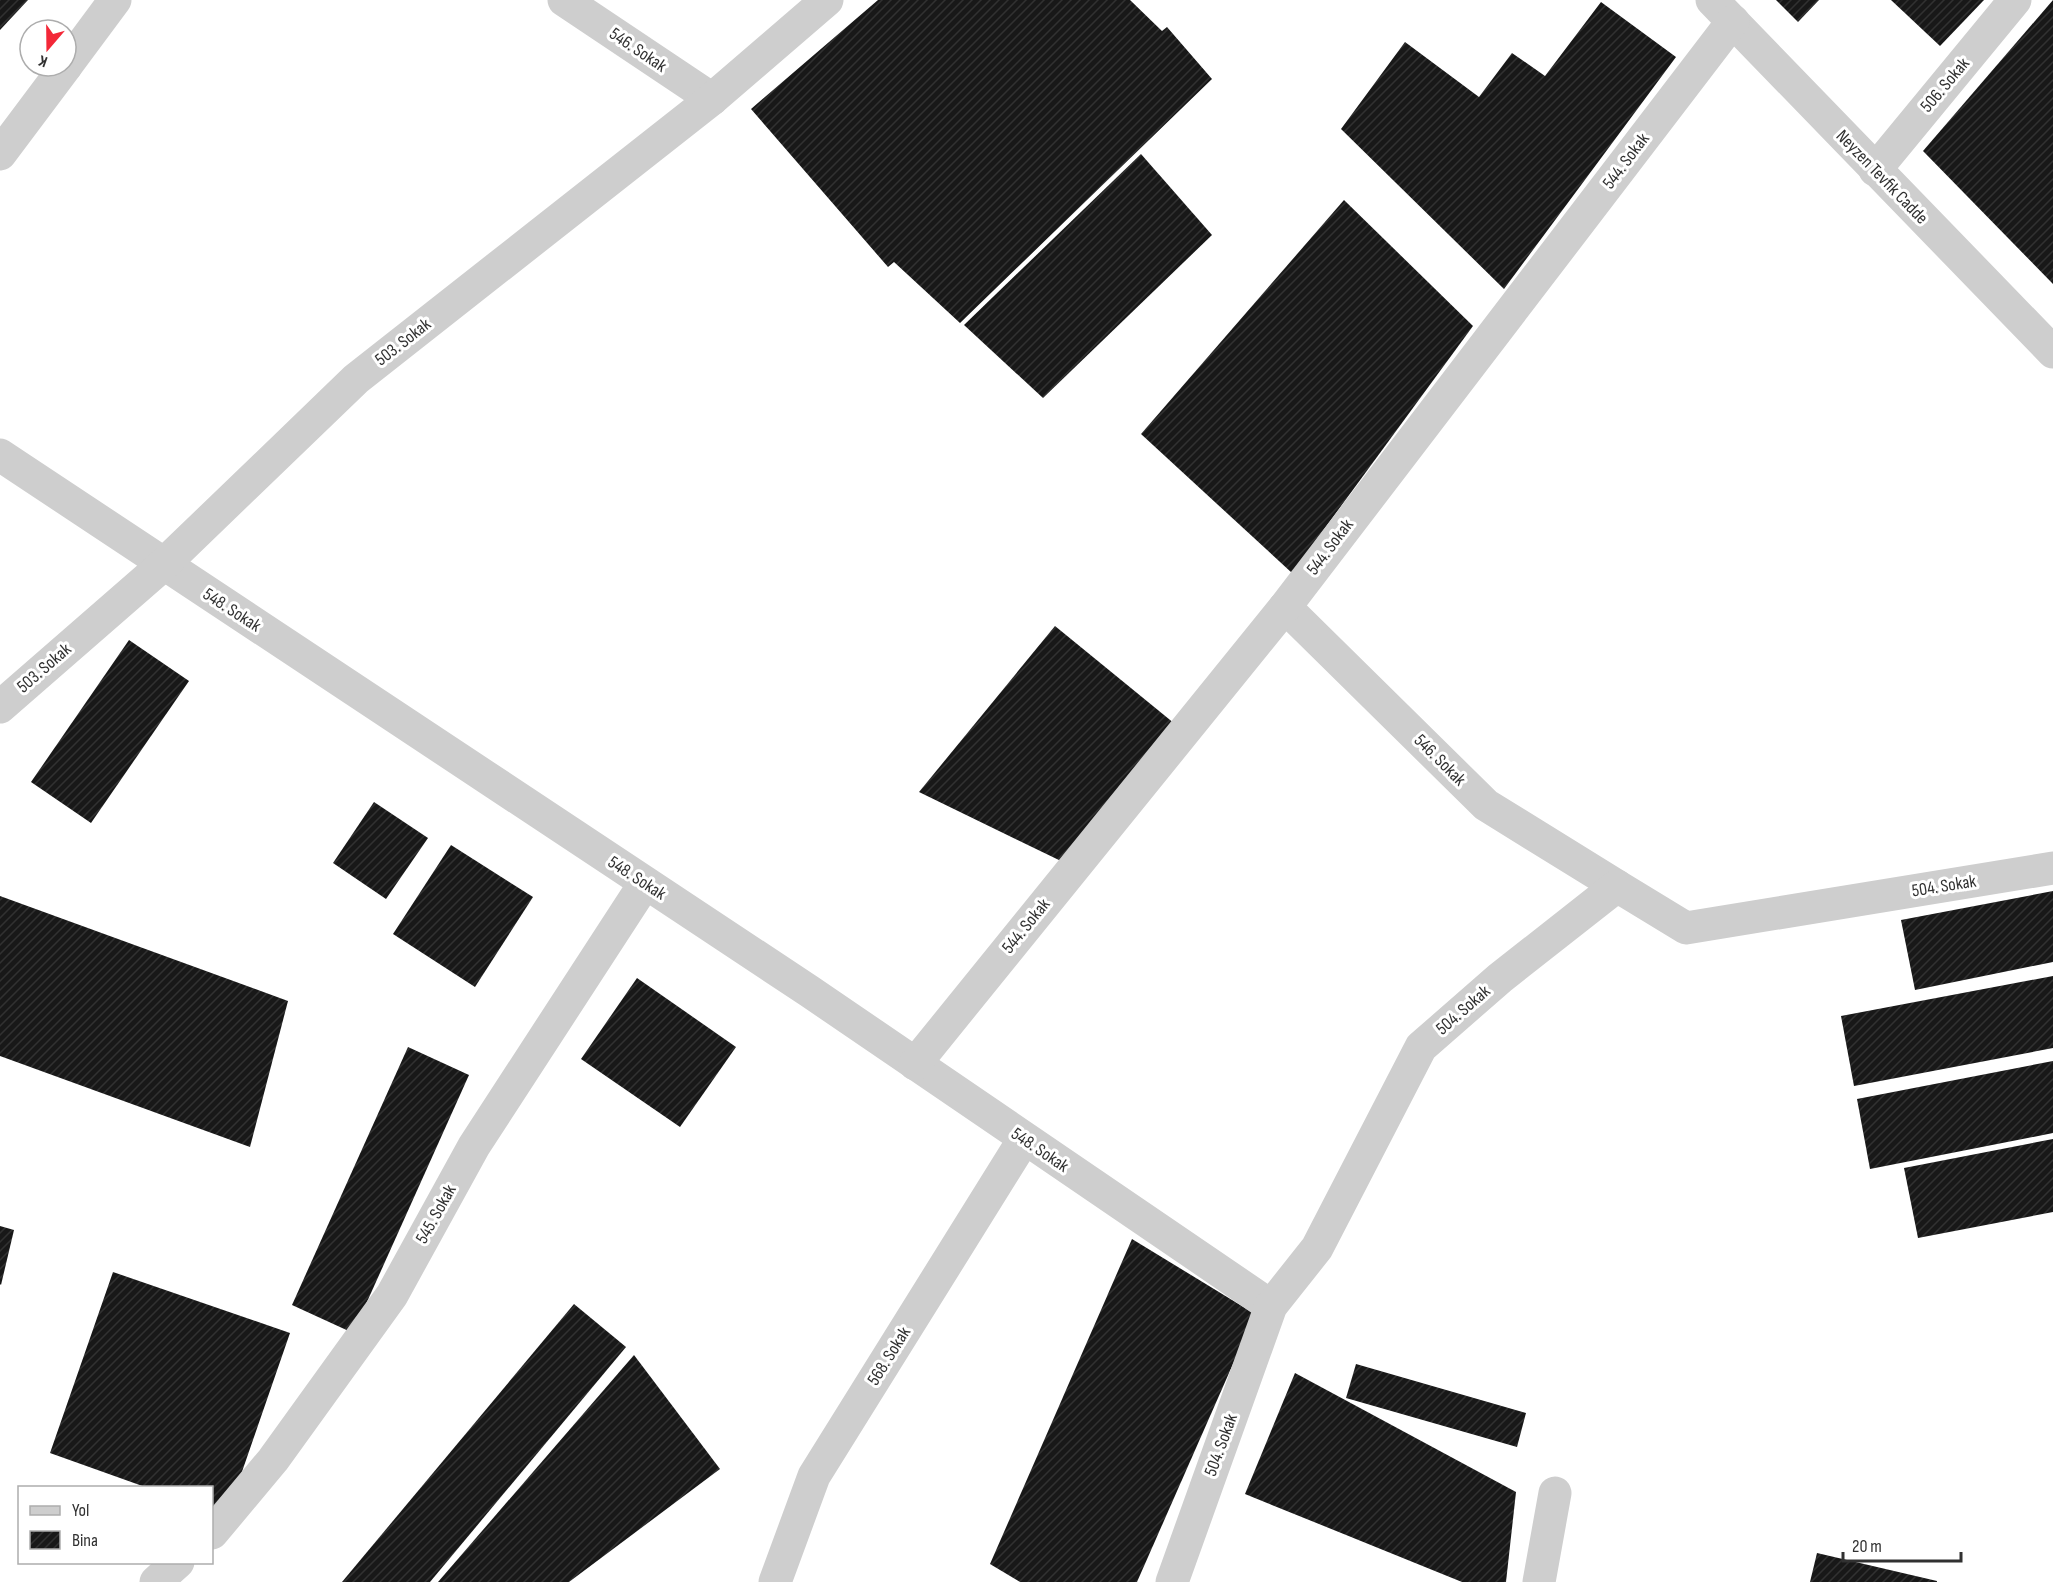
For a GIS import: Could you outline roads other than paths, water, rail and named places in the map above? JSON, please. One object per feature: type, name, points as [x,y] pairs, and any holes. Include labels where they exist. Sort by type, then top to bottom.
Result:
[{"type":"street","points":[[78,50],[115,0]]},
{"type":"street","name":"546. Sokak","points":[[564,0],[712,99]]},
{"type":"street","name":"503. Sokak","points":[[0,707],[162,565],[356,379],[712,99],[827,0]]},
{"type":"street","name":"506. Sokak","points":[[1875,170],[2015,0]]},
{"type":"street","name":"Neyzen Tevfik Cadde","points":[[1723,10],[2053,352]]},
{"type":"street","name":"544. Sokak","points":[[915,1064],[1285,607],[1723,10]]},
{"type":"street","points":[[0,154],[57,78]]},
{"type":"street","name":"548. Sokak","points":[[0,455],[162,565],[645,883],[1271,1306]]},
{"type":"street","name":"546. Sokak","points":[[1285,607],[1486,806],[1617,886]]},
{"type":"street","name":"504. Sokak","points":[[1172,1582],[1271,1306],[1317,1248],[1421,1047],[1500,978],[1617,886],[1686,928],[2053,868]]},
{"type":"street","name":"545. Sokak","points":[[213,1532],[273,1460],[392,1295],[474,1146],[645,883]]},
{"type":"street","name":"568. Sokak","points":[[775,1582],[814,1476],[1024,1139]]},
{"type":"street","points":[[1539,1582],[1555,1493]]},
{"type":"street","points":[[156,1582],[177,1564]]}]
